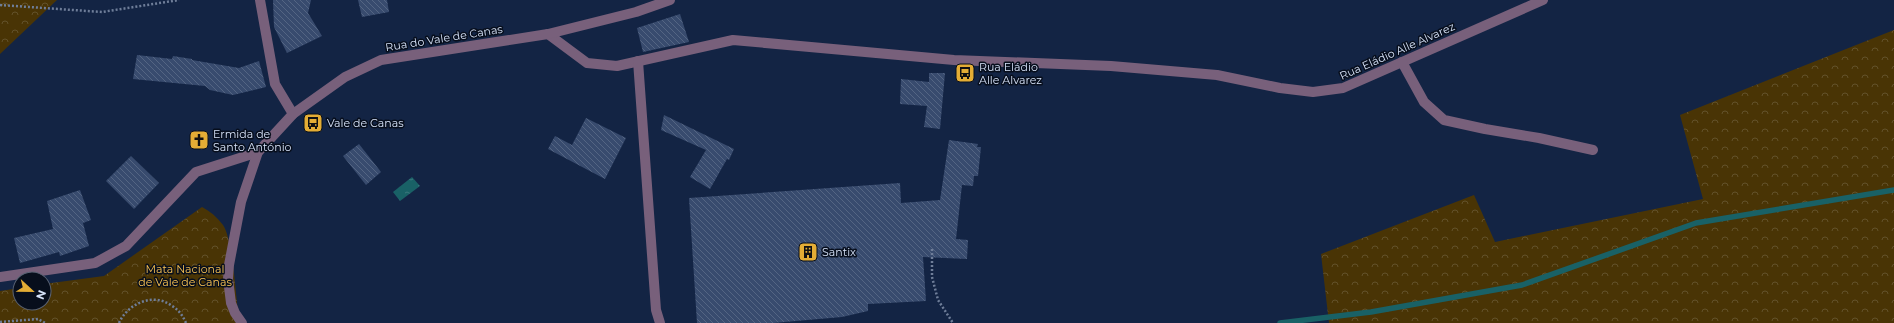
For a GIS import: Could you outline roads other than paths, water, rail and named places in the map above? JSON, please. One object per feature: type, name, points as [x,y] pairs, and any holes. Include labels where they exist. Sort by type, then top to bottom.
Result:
[{"type":"street","points":[[260,0],[275,84],[292,114]]},
{"type":"street","name":"Rua do Vale de Canas","points":[[242,323],[234,313],[231,303],[229,265],[241,202],[258,152],[292,114],[345,78],[381,60],[548,34],[636,12],[670,0]]},
{"type":"street","name":"Rua Eládio Alle Alvarez","points":[[548,34],[587,63],[617,66],[733,40],[954,60],[1111,66],[1217,75],[1280,88],[1313,92],[1343,88],[1544,0]]},
{"type":"street","points":[[638,61],[656,310],[660,323]]},
{"type":"street","points":[[1402,62],[1424,102],[1444,120],[1593,150]]},
{"type":"street","points":[[0,277],[95,264],[126,246],[196,172],[258,152]]},
{"type":"water","points":[[412,177],[420,186],[400,201],[393,192]]},
{"type":"waterway","points":[[1280,323],[1371,312],[1522,285],[1696,223],[1894,190]]},
{"type":"place","name":"Rua Eládio Alle Alvarez","points":[[965,73]]},
{"type":"place","name":"Vale de Canas","points":[[313,123]]},
{"type":"place","name":"Ermida de Santo António","points":[[199,140]]},
{"type":"place","name":"Santix","points":[[808,252]]},
{"type":"park label","name":"Mata Nacional de Vale de Canas","points":[[185,275]]}]
